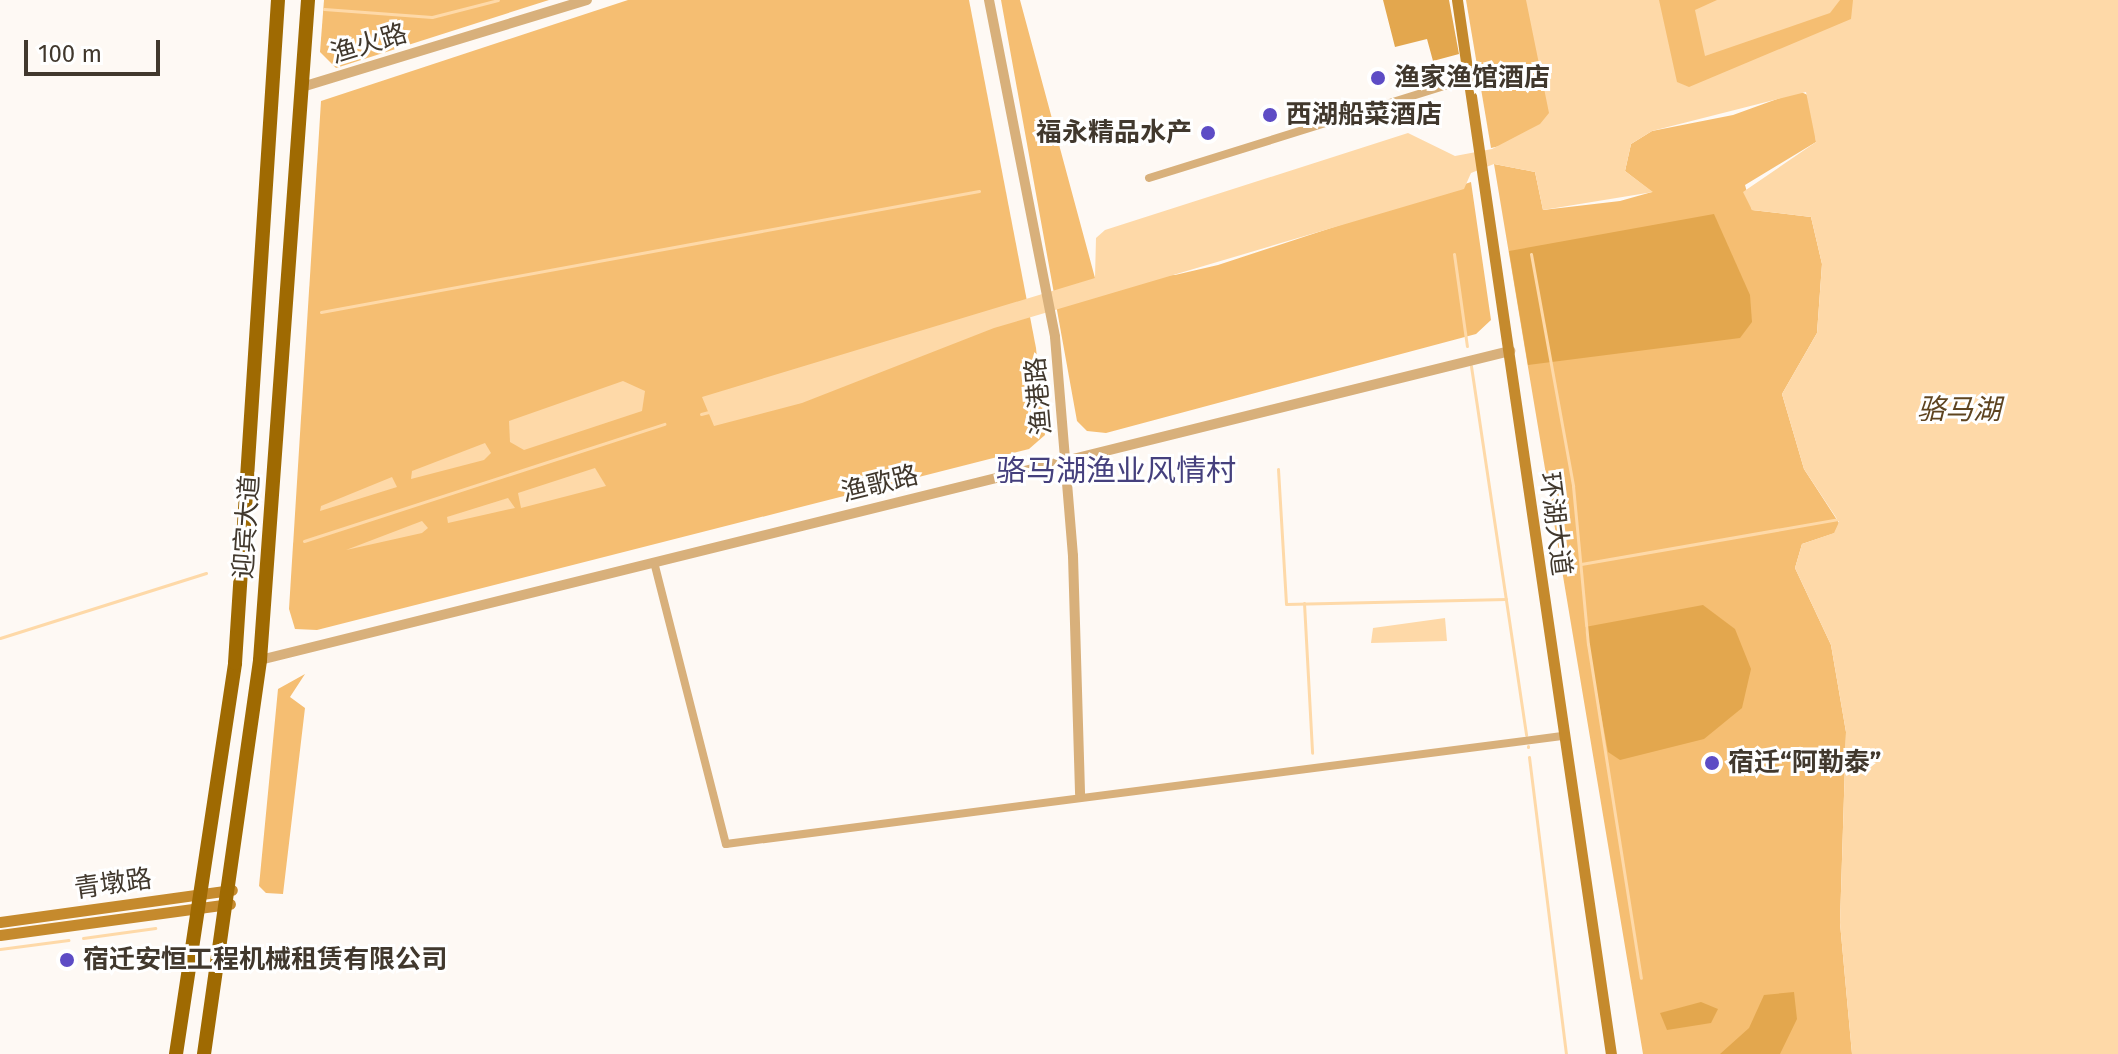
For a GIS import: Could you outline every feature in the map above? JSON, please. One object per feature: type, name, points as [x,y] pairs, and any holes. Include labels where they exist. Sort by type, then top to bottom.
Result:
[{"type":"highway","name":"迎宾大道","points":[[176,1054],[202,900],[235,663],[278,0]]},
{"type":"highway","name":"迎宾大道","points":[[204,1054],[231,897],[260,660],[308,0]]},
{"type":"main road","name":"环湖大道","points":[[1457,0],[1480,124],[1562,736],[1611,1054]]},
{"type":"main road","name":"青墩路","points":[[0,922],[231,897]]},
{"type":"main road","name":"青墩路","points":[[0,935],[202,900]]},
{"type":"street","name":"渔火路","points":[[302,87],[587,0]]},
{"type":"street","name":"渔港路","points":[[989,0],[1055,337],[1066,461],[1080,794]]},
{"type":"street","points":[[1149,178],[1472,78]]},
{"type":"street","name":"渔歌路","points":[[260,660],[1510,351]]},
{"type":"street","points":[[654,562],[726,844],[1080,794],[1562,736]]},
{"type":"shaded area","points":[[324,0],[549,0],[336,68],[320,52]]},
{"type":"shaded area","points":[[628,0],[969,0],[1036,348],[1045,435],[1029,449],[317,630],[295,629],[289,609],[321,101]]},
{"type":"shaded area","points":[[1001,0],[1020,0],[1095,278],[1175,275],[1218,265],[1471,182],[1491,320],[1476,334],[1106,433],[1087,431],[1077,421]]},
{"type":"shaded area","points":[[1383,0],[1449,0],[1459,54],[1433,61],[1427,39],[1395,47]]},
{"type":"shaded area","points":[[1466,0],[1853,0],[1855,32],[1724,96],[1491,148]]},
{"type":"shaded area","points":[[1799,91],[1812,97],[1816,142],[1745,185],[1752,210],[1811,217],[1822,264],[1817,333],[1782,394],[1804,469],[1839,523],[1835,533],[1802,544],[1795,568],[1831,645],[1846,732],[1840,923],[1852,1054],[1643,1054],[1494,164],[1535,172],[1543,210],[1620,201],[1652,192],[1625,171],[1631,144],[1652,131],[1733,115]]},
{"type":"shaded area","points":[[1714,214],[1750,295],[1752,322],[1740,338],[1528,365],[1509,251]]},
{"type":"shaded area","points":[[1703,605],[1735,629],[1751,669],[1742,708],[1704,739],[1620,760],[1608,752],[1585,627]]},
{"type":"shaded area","points":[[305,674],[290,697],[305,708],[283,894],[266,893],[259,886],[278,689]]},
{"type":"shaded area","points":[[1794,992],[1797,1019],[1780,1054],[1720,1054],[1749,1028],[1764,995]]},
{"type":"shaded area","points":[[1701,1002],[1718,1009],[1711,1023],[1667,1030],[1660,1013]]},
{"type":"water","name":"骆马湖","points":[[1526,0],[1659,0],[1677,82],[1689,87],[1851,19],[1853,0],[2118,0],[2118,1054],[1852,1054],[1840,923],[1846,732],[1831,645],[1795,568],[1802,544],[1834,533],[1839,522],[1804,469],[1782,394],[1817,333],[1822,264],[1811,217],[1752,210],[1743,192],[1816,142],[1806,92],[1652,131],[1631,144],[1625,171],[1653,192],[1543,210],[1535,172],[1494,164],[1471,173],[1464,189],[994,328],[802,403],[714,426],[702,397],[1095,278],[1096,238],[1105,230],[1408,133],[1455,156],[1492,149],[1540,124],[1549,113]]},
{"type":"water","points":[[1717,0],[1840,0],[1830,13],[1705,56],[1695,10]]},
{"type":"water","points":[[623,381],[645,391],[642,411],[524,450],[510,442],[509,421]]},
{"type":"water","points":[[485,443],[491,453],[484,460],[411,479],[412,471]]},
{"type":"water","points":[[595,468],[606,486],[521,508],[518,493]]},
{"type":"water","points":[[392,477],[397,487],[320,511],[321,506]]},
{"type":"water","points":[[508,498],[515,508],[448,523],[447,517]]},
{"type":"water","points":[[422,521],[428,528],[422,533],[346,550]]},
{"type":"water","points":[[1445,618],[1447,641],[1371,643],[1373,628]]},
{"type":"waterway","points":[[324,9],[432,17],[498,0]]},
{"type":"waterway","points":[[321,312],[979,191]]},
{"type":"waterway","points":[[1454,254],[1467,346]]},
{"type":"waterway","points":[[1531,254],[1573,486],[1588,644],[1641,978]]},
{"type":"waterway","points":[[1471,366],[1526,735]]},
{"type":"waterway","points":[[701,414],[709,412]]},
{"type":"waterway","points":[[304,541],[665,424]]},
{"type":"waterway","points":[[1278,469],[1286,604],[1506,599]]},
{"type":"waterway","points":[[1581,564],[1838,519]]},
{"type":"waterway","points":[[0,638],[206,573]]},
{"type":"waterway","points":[[1304,603],[1312,753]]},
{"type":"waterway","points":[[1529,757],[1566,1054]]},
{"type":"waterway","points":[[83,938],[155,928]]},
{"type":"waterway","points":[[0,949],[68,940]]},
{"type":"place","name":"渔家渔馆酒店","points":[[1378,78]]},
{"type":"place","name":"西湖船菜酒店","points":[[1270,115]]},
{"type":"place","name":"福永精品水产","points":[[1208,133]]},
{"type":"place","name":"宿迁“阿勒泰”","points":[[1712,763]]},
{"type":"place","name":"宿迁安恒工程机械租赁有限公司","points":[[67,960]]},
{"type":"district","name":"骆马湖渔业风情村","points":[[1116,471]]}]
